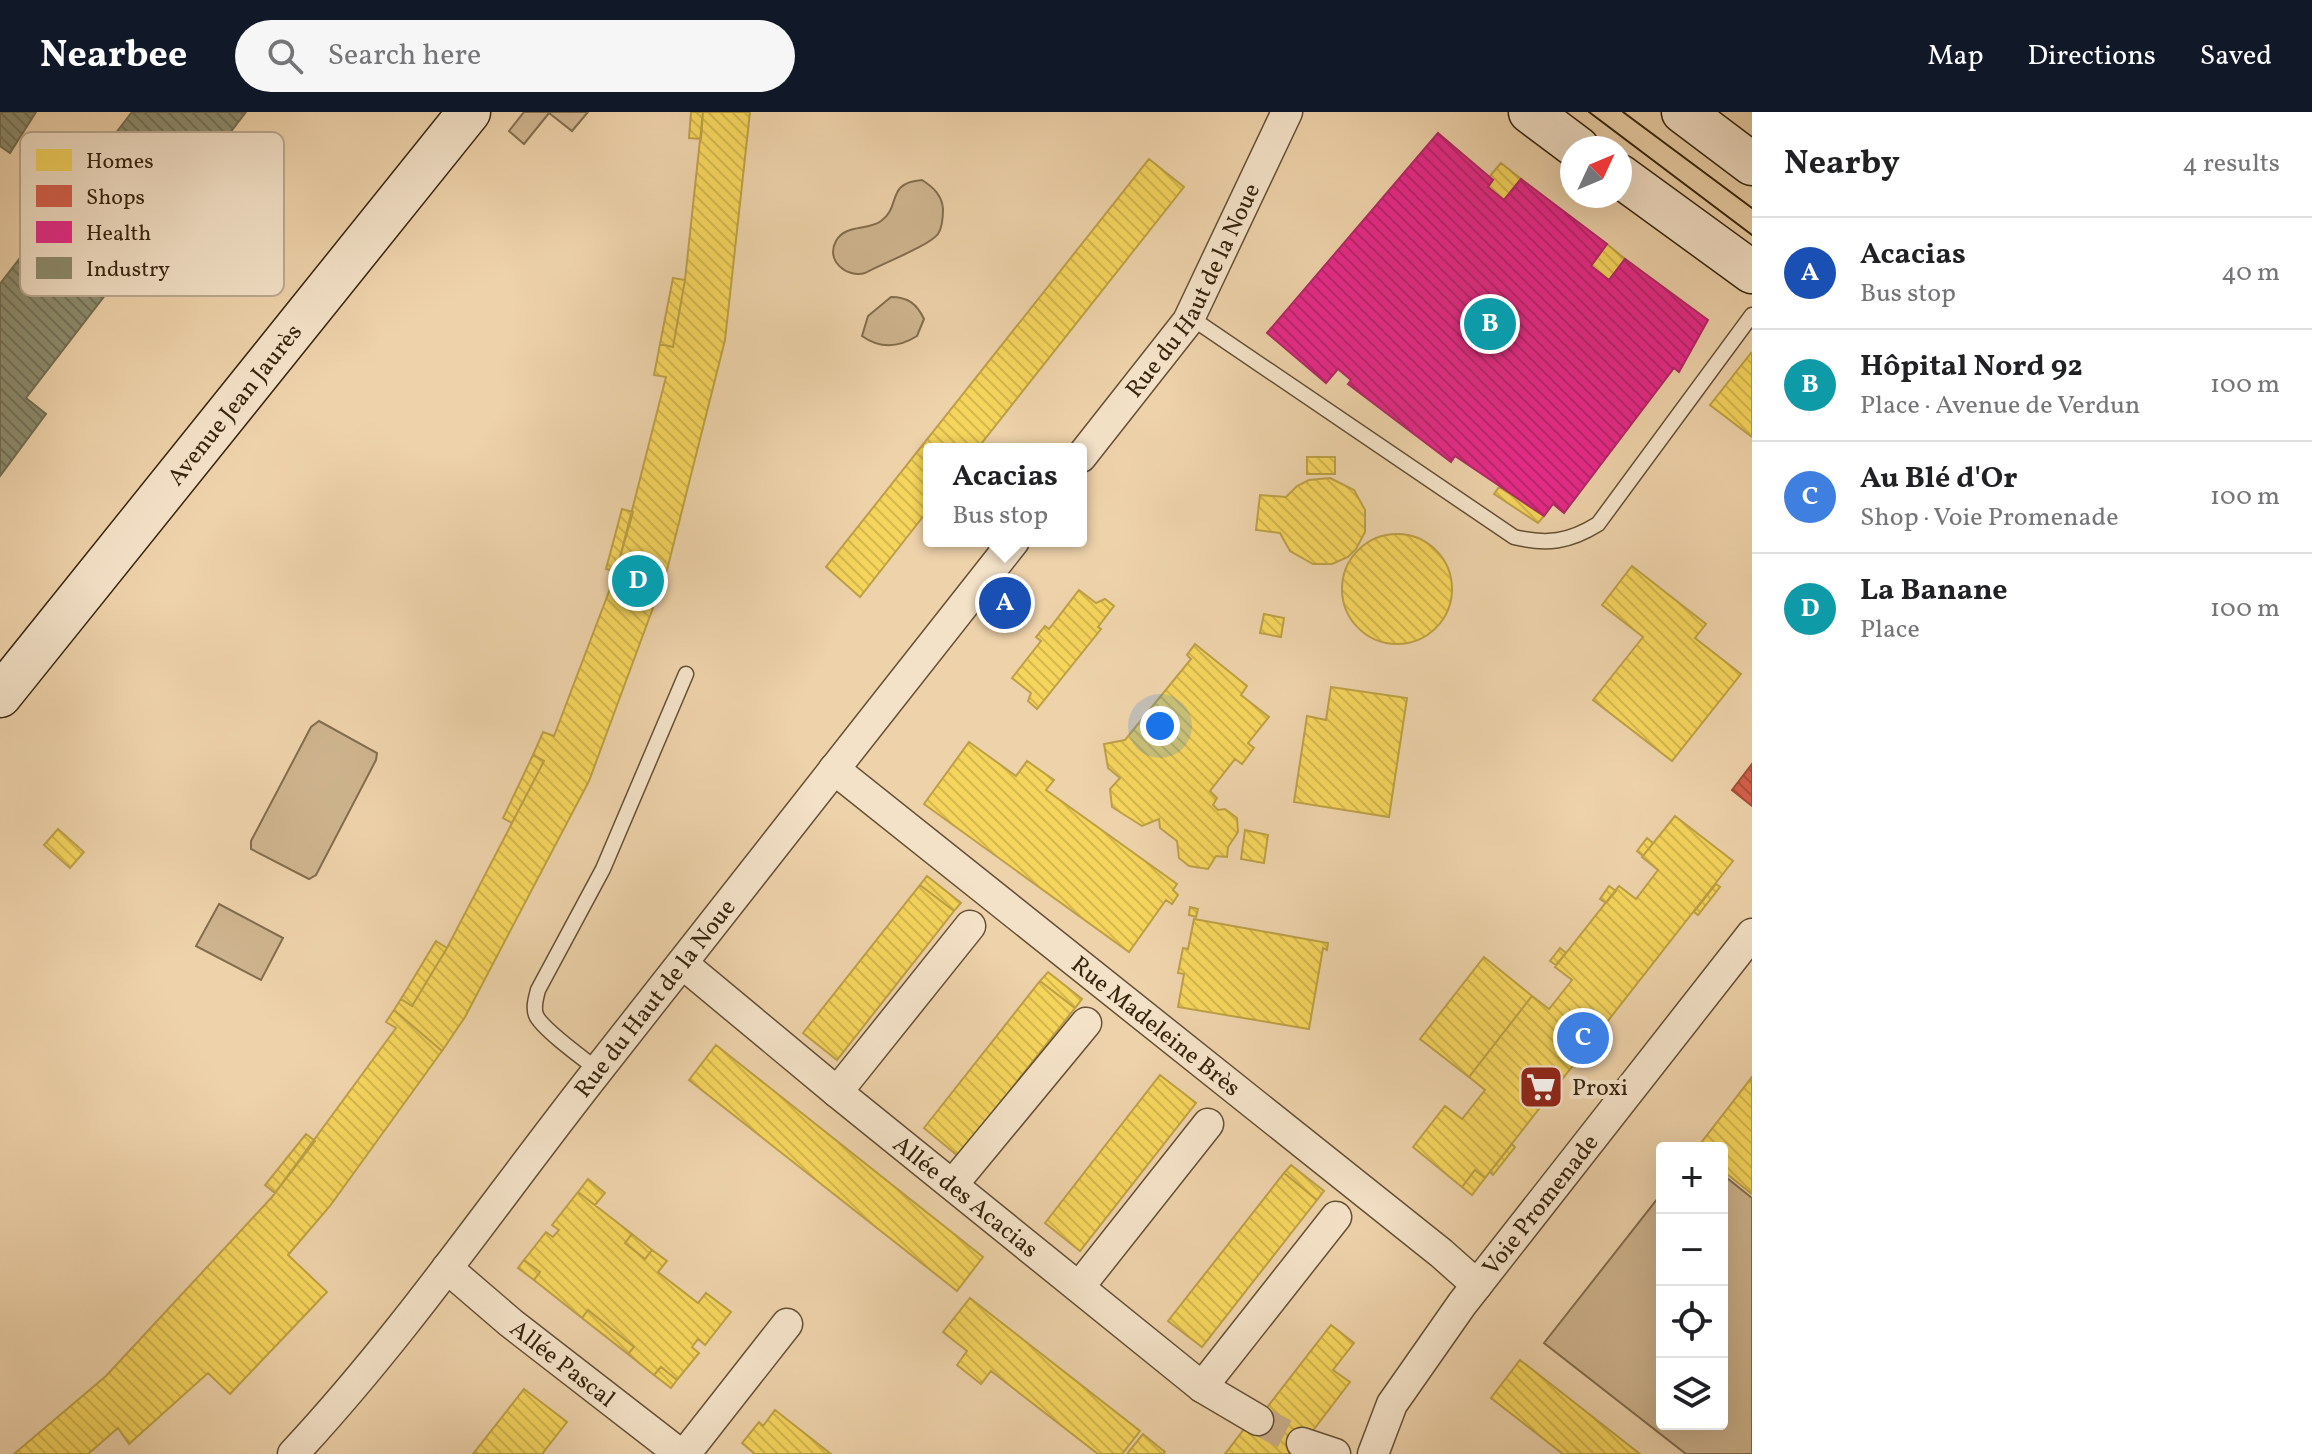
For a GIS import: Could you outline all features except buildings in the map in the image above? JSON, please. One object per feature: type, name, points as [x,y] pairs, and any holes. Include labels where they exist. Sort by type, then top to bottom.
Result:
[{"type":"main road","name":"Avenue Jean Jaurès","points":[[0,696],[469,112]]},
{"type":"main road","points":[[1530,112],[1562,136]]},
{"type":"main road","points":[[1683,112],[1752,164]]},
{"type":"main road","points":[[1632,185],[1752,272]]},
{"type":"street","name":"Rue du Haut de la Noue","points":[[1087,449],[1190,317],[1287,112]]},
{"type":"street","name":"Rue du Haut de la Noue","points":[[293,1454],[447,1268],[598,1070],[1009,547]]},
{"type":"street","name":"Rue Madeleine Brès","points":[[834,769],[1429,1243],[1477,1285]]},
{"type":"street","points":[[837,1092],[970,926]]},
{"type":"street","name":"Voie Promenade","points":[[1373,1454],[1392,1404],[1477,1285],[1752,934]]},
{"type":"street","name":"Allée des Acacias","points":[[683,964],[1202,1387],[1258,1420]]},
{"type":"street","points":[[953,1184],[1086,1023]]},
{"type":"street","points":[[1079,1287],[1208,1124]]},
{"type":"street","points":[[1202,1387],[1336,1217]]},
{"type":"street","name":"Allée Pascal","points":[[447,1268],[511,1323],[682,1454]]},
{"type":"street","points":[[682,1454],[787,1324]]},
{"type":"street","points":[[1302,1443],[1335,1454]]},
{"type":"lane","points":[[1190,317],[1514,537],[1539,543],[1578,536],[1598,524],[1752,315]]},
{"type":"lane","points":[[598,1070],[544,1026],[536,1017],[534,1005],[538,990],[603,869],[686,674]]},
{"type":"shaded area","points":[[524,112],[588,112],[572,131],[549,113],[524,144],[509,131]]},
{"type":"shaded area","points":[[922,180],[941,200],[942,222],[938,234],[865,273],[851,273],[840,266],[833,255],[833,248],[840,236],[881,221],[891,209],[898,190],[910,182]]},
{"type":"shaded area","points":[[891,297],[911,302],[918,309],[924,319],[917,336],[889,345],[862,336],[868,316]]},
{"type":"shaded area","points":[[319,721],[377,753],[316,875],[309,879],[251,849],[251,841],[311,727]]},
{"type":"shaded area","points":[[219,904],[283,938],[261,980],[196,946]]},
{"type":"shaded area","points":[[1728,1179],[1752,1198],[1752,1454],[1686,1454],[1544,1343],[1656,1201],[1656,1430],[1728,1430]]},
{"type":"tunnel","points":[[1258,1420],[1302,1443]]},
{"type":"tram line","points":[[1589,112],[1752,235]]},
{"type":"tram line","points":[[1623,112],[1752,208]]},
{"type":"place","name":"Hôpital Nord 92","points":[[1490,324]]},
{"type":"place","name":"La Banane","points":[[638,581]]},
{"type":"place","name":"Acacias","points":[[1005,603]]},
{"type":"place","name":"Au Blé d'Or","points":[[1583,1038]]},
{"type":"place","name":"Proxi","points":[[1541,1087]]}]
